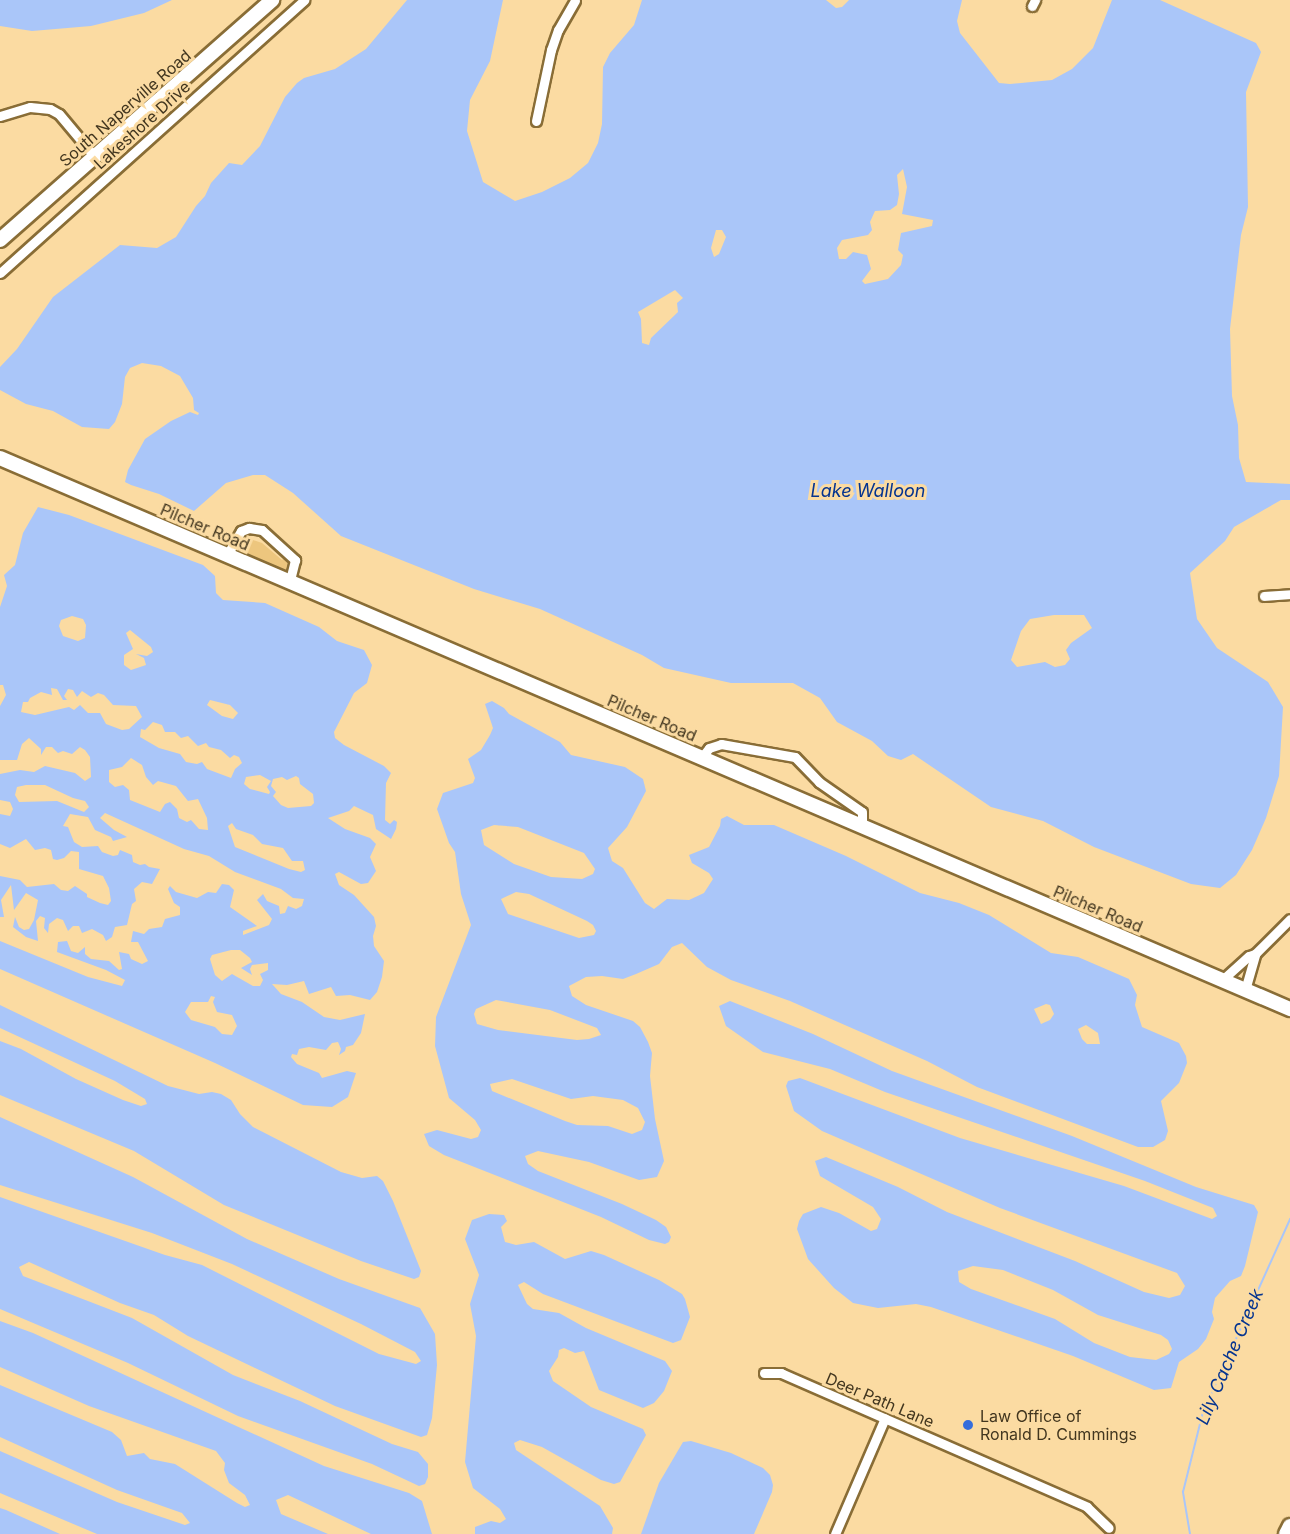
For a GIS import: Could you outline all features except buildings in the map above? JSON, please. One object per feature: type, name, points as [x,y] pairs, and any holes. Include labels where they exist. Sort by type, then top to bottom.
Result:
[{"type":"street","name":"South Naperville Road","points":[[0,240],[273,0]]},
{"type":"street","name":"Lakeshore Drive","points":[[0,273],[304,0]]},
{"type":"street","points":[[536,121],[551,50],[558,30],[575,0]]},
{"type":"street","points":[[0,116],[30,107],[50,109],[59,114],[95,157]]},
{"type":"street","name":"Pilcher Road","points":[[0,458],[290,580],[1290,1010]]},
{"type":"street","points":[[227,555],[241,531],[249,528],[262,530],[295,560],[290,580]]},
{"type":"street","points":[[1264,596],[1290,594]]},
{"type":"street","points":[[702,757],[710,748],[721,744],[795,757],[828,789],[862,812],[862,826]]},
{"type":"street","points":[[1222,980],[1254,954],[1290,919]]},
{"type":"street","points":[[1245,990],[1254,954]]},
{"type":"street","name":"Deer Path Lane","points":[[764,1373],[781,1373],[1087,1507],[1109,1528]]},
{"type":"street","points":[[835,1534],[885,1418]]},
{"type":"street","points":[[1286,1534],[1290,1526]]},
{"type":"shaded area","points":[[248,531],[250,539],[262,543],[282,560],[288,555],[291,562],[288,570],[237,551],[238,540]]},
{"type":"water","points":[[0,0],[172,0],[144,13],[91,26],[32,31],[0,26]]},
{"type":"water","name":"Lake Walloon","points":[[407,0],[503,0],[490,61],[470,100],[467,131],[483,182],[515,201],[542,192],[570,178],[588,163],[598,143],[602,124],[603,67],[610,53],[634,25],[642,0],[826,0],[836,8],[842,7],[849,0],[962,0],[957,21],[960,33],[999,83],[1010,84],[1052,80],[1072,69],[1093,48],[1112,0],[1160,0],[1256,43],[1261,52],[1246,92],[1248,207],[1241,235],[1230,329],[1232,396],[1238,425],[1239,458],[1246,482],[1290,484],[1290,500],[1281,500],[1234,527],[1225,541],[1190,573],[1197,619],[1217,648],[1268,682],[1283,707],[1279,776],[1266,818],[1252,850],[1236,875],[1220,888],[1191,884],[1094,847],[1043,821],[991,807],[913,754],[901,760],[888,756],[872,741],[837,722],[820,698],[793,683],[731,683],[664,668],[642,655],[540,609],[474,589],[341,536],[293,493],[265,475],[253,475],[226,483],[194,511],[159,494],[131,485],[125,482],[128,470],[145,439],[171,421],[190,412],[198,415],[199,413],[194,410],[193,398],[180,376],[161,366],[142,363],[130,368],[125,377],[122,404],[115,422],[109,429],[82,427],[53,411],[26,404],[0,390],[0,367],[17,349],[53,297],[120,245],[157,248],[176,237],[205,196],[211,183],[229,163],[242,165],[260,146],[285,97],[297,83],[304,78],[335,69],[366,49]],"holes":[[[903,169],[907,187],[902,214],[933,220],[932,226],[901,233],[898,250],[903,255],[901,265],[888,279],[865,284],[862,281],[871,269],[867,255],[853,252],[846,259],[839,259],[837,248],[842,240],[868,235],[872,230],[870,222],[875,211],[890,210],[897,205],[899,194],[897,175]],[[716,230],[722,230],[726,237],[719,254],[714,257],[711,248]],[[675,290],[683,298],[677,303],[678,312],[651,338],[649,345],[642,343],[641,319],[638,312]],[[1054,615],[1084,615],[1092,628],[1071,643],[1066,650],[1070,659],[1065,665],[1055,667],[1045,662],[1017,667],[1011,660],[1021,631],[1030,619]]]},
{"type":"water","points":[[38,507],[69,515],[203,565],[215,576],[216,593],[223,600],[265,603],[319,627],[337,641],[364,650],[372,665],[367,683],[354,693],[334,732],[335,738],[384,766],[391,773],[386,783],[385,820],[390,824],[394,820],[397,822],[396,829],[391,839],[376,829],[373,815],[354,806],[349,811],[328,818],[345,829],[370,838],[376,844],[370,857],[376,871],[368,883],[361,884],[339,872],[335,874],[339,885],[354,895],[374,917],[376,926],[373,936],[374,946],[384,961],[382,977],[377,992],[370,1000],[350,995],[336,996],[331,987],[309,994],[304,981],[287,985],[272,984],[281,994],[302,1002],[324,1017],[340,1020],[365,1014],[361,1033],[353,1045],[346,1047],[345,1051],[339,1055],[341,1049],[338,1042],[332,1043],[326,1050],[309,1047],[299,1049],[297,1055],[292,1054],[291,1057],[297,1064],[319,1073],[322,1078],[347,1071],[356,1073],[348,1097],[332,1107],[303,1105],[215,1063],[0,969],[0,941],[88,977],[122,986],[125,980],[106,970],[57,952],[58,942],[67,941],[71,951],[78,953],[85,947],[85,954],[91,959],[109,961],[119,970],[122,969],[119,952],[129,954],[131,959],[142,964],[148,961],[138,942],[131,942],[133,931],[144,934],[149,929],[162,927],[165,919],[180,915],[180,907],[174,903],[168,889],[170,886],[176,892],[197,898],[208,892],[216,893],[222,884],[229,885],[234,890],[230,907],[257,926],[243,931],[243,935],[269,925],[272,919],[257,900],[263,894],[267,901],[279,906],[280,914],[285,913],[288,906],[296,909],[302,906],[304,899],[293,898],[281,889],[235,872],[209,856],[184,849],[105,813],[100,818],[127,837],[113,841],[111,837],[95,830],[88,817],[70,814],[63,826],[68,827],[74,842],[82,847],[98,846],[102,852],[113,856],[118,855],[120,850],[132,855],[133,862],[160,869],[152,884],[142,882],[134,889],[136,901],[132,904],[127,925],[115,927],[112,937],[106,941],[103,935],[92,929],[82,933],[79,926],[73,926],[68,931],[63,920],[57,918],[49,924],[48,933],[44,928],[45,918],[40,916],[36,921],[38,941],[26,937],[13,927],[15,917],[19,927],[24,930],[29,929],[34,920],[38,900],[26,893],[14,910],[11,885],[1,900],[4,917],[0,917],[0,876],[20,880],[27,887],[54,884],[61,890],[68,891],[75,886],[87,894],[87,897],[100,903],[108,905],[111,901],[109,888],[103,876],[79,869],[79,852],[71,851],[64,858],[57,860],[53,859],[51,850],[45,848],[35,850],[26,839],[10,848],[0,844],[0,814],[10,816],[13,809],[10,802],[0,800],[0,774],[20,770],[34,772],[45,766],[75,773],[85,781],[91,777],[90,757],[80,747],[72,754],[63,751],[58,753],[52,747],[46,747],[41,755],[41,749],[29,738],[22,744],[17,760],[0,760],[0,706],[6,695],[3,685],[0,685],[0,607],[7,586],[4,575],[15,565],[23,533]],"holes":[[[72,616],[83,619],[86,625],[85,638],[78,641],[63,636],[59,626],[61,620]],[[130,630],[151,647],[153,652],[147,656],[136,654],[144,658],[146,665],[131,670],[124,665],[124,655],[133,649],[126,633]],[[51,688],[57,689],[63,700],[67,700],[64,696],[68,689],[73,690],[77,697],[82,691],[91,697],[98,693],[104,695],[113,705],[136,706],[142,717],[129,729],[122,730],[106,724],[100,713],[88,713],[80,705],[74,710],[69,707],[35,715],[21,712],[23,702],[28,702],[30,698],[41,692],[52,695]],[[210,700],[230,705],[238,713],[233,719],[222,716],[207,705]],[[153,722],[162,725],[165,732],[175,732],[181,738],[188,736],[198,746],[206,743],[209,747],[221,750],[230,758],[234,755],[239,757],[242,763],[235,769],[231,778],[207,769],[202,762],[197,764],[186,762],[180,754],[159,748],[140,737],[141,729],[145,730]],[[131,758],[142,765],[146,777],[153,785],[158,781],[176,786],[188,801],[198,799],[207,818],[208,830],[199,829],[191,820],[187,822],[179,818],[177,809],[170,802],[165,804],[160,812],[130,800],[129,790],[123,785],[115,787],[109,782],[109,770],[122,767]],[[260,775],[271,781],[267,787],[269,794],[250,789],[244,784],[246,777]],[[296,776],[300,784],[313,794],[314,803],[311,806],[288,808],[281,805],[273,796],[276,792],[271,786],[273,779],[282,777],[287,780]],[[45,785],[85,801],[89,807],[84,812],[57,801],[19,802],[15,795],[17,787]],[[232,823],[236,829],[253,835],[262,844],[283,848],[292,861],[303,861],[305,870],[301,872],[289,869],[235,847],[228,826]],[[231,950],[240,950],[250,958],[252,962],[241,968],[252,975],[250,969],[252,965],[268,963],[268,970],[260,974],[263,980],[260,986],[253,986],[232,974],[222,981],[215,975],[210,959],[212,955]],[[211,996],[215,997],[213,1002],[217,1012],[232,1015],[237,1026],[232,1035],[222,1034],[215,1027],[191,1020],[185,1012],[191,1002],[208,1002]]]},
{"type":"water","points":[[492,701],[504,708],[509,714],[560,742],[571,755],[625,767],[643,779],[646,791],[627,827],[608,848],[612,861],[623,868],[645,903],[654,909],[667,899],[689,900],[704,893],[713,879],[709,873],[692,863],[689,855],[709,847],[720,826],[721,819],[727,816],[744,825],[774,825],[846,856],[920,893],[959,903],[989,915],[1051,953],[1078,957],[1129,979],[1137,995],[1135,1005],[1142,1027],[1179,1043],[1186,1056],[1187,1063],[1179,1083],[1161,1101],[1168,1131],[1165,1140],[1153,1147],[1138,1147],[977,1087],[927,1061],[790,1001],[731,980],[707,967],[682,943],[672,947],[659,964],[623,979],[602,976],[586,977],[569,986],[572,996],[586,1005],[633,1021],[640,1027],[648,1042],[652,1053],[650,1076],[655,1119],[664,1161],[657,1177],[639,1180],[589,1162],[538,1151],[525,1156],[528,1164],[538,1171],[656,1220],[666,1227],[671,1237],[669,1242],[665,1244],[649,1240],[601,1217],[444,1155],[429,1146],[424,1134],[437,1130],[471,1139],[478,1137],[481,1130],[475,1120],[449,1098],[435,1046],[436,1017],[471,925],[461,894],[455,852],[449,843],[437,809],[443,793],[473,783],[475,778],[468,759],[481,750],[493,728],[485,704]],"holes":[[[494,825],[518,827],[584,853],[595,869],[593,874],[582,879],[551,877],[514,864],[484,845],[481,830]],[[516,892],[529,894],[587,921],[596,931],[594,935],[579,938],[508,914],[501,899]],[[496,1000],[550,1010],[597,1028],[601,1035],[577,1040],[498,1030],[477,1024],[474,1014],[476,1009]],[[1046,1004],[1050,1005],[1054,1014],[1050,1020],[1041,1024],[1034,1009]],[[1086,1025],[1098,1033],[1100,1044],[1087,1044],[1078,1029]],[[512,1079],[571,1099],[593,1096],[623,1100],[638,1108],[645,1122],[642,1130],[632,1134],[608,1126],[577,1125],[492,1091],[490,1084]]]},
{"type":"water","points":[[730,1001],[813,1034],[892,1071],[1072,1136],[1196,1187],[1254,1205],[1258,1212],[1241,1276],[1230,1281],[1215,1298],[1212,1312],[1214,1319],[1206,1339],[1198,1349],[1179,1362],[1171,1388],[1154,1390],[1073,1356],[931,1307],[916,1304],[878,1308],[853,1303],[834,1288],[808,1259],[797,1229],[799,1221],[803,1214],[821,1207],[839,1213],[871,1231],[877,1229],[881,1219],[873,1207],[820,1176],[815,1161],[826,1157],[898,1187],[947,1212],[1075,1261],[1144,1292],[1169,1298],[1180,1295],[1185,1286],[1177,1273],[1000,1208],[822,1131],[794,1111],[786,1086],[788,1081],[800,1078],[960,1138],[1124,1186],[1212,1219],[1217,1216],[1213,1208],[1145,1181],[885,1092],[830,1069],[763,1052],[726,1026],[719,1006]],"holes":[[[973,1266],[1003,1270],[1053,1290],[1098,1315],[1161,1335],[1168,1340],[1172,1349],[1169,1354],[1156,1360],[1130,1357],[1094,1343],[1055,1319],[971,1289],[959,1282],[958,1271]]]},
{"type":"water","points":[[0,1005],[168,1086],[199,1094],[212,1092],[221,1094],[231,1100],[240,1114],[253,1127],[341,1172],[362,1178],[377,1176],[383,1181],[393,1201],[421,1271],[419,1277],[414,1279],[361,1261],[224,1205],[134,1151],[0,1095],[0,1041],[21,1049],[76,1079],[123,1100],[141,1106],[147,1104],[145,1099],[115,1081],[0,1028]]},
{"type":"water","points":[[0,1117],[133,1177],[247,1239],[339,1279],[420,1308],[435,1334],[437,1365],[432,1418],[427,1435],[421,1437],[335,1406],[188,1336],[154,1315],[120,1303],[29,1262],[19,1267],[23,1276],[132,1318],[233,1375],[300,1401],[392,1444],[418,1452],[428,1464],[428,1477],[425,1484],[419,1486],[372,1464],[238,1416],[128,1363],[0,1309],[0,1197],[165,1255],[202,1265],[379,1354],[416,1364],[421,1361],[415,1352],[361,1324],[232,1264],[152,1233],[0,1185]]},
{"type":"water","points":[[489,1214],[504,1215],[507,1221],[501,1227],[505,1242],[516,1245],[534,1242],[565,1259],[591,1251],[604,1255],[659,1280],[682,1294],[685,1299],[690,1317],[681,1340],[673,1343],[543,1294],[524,1282],[518,1285],[527,1304],[533,1309],[559,1313],[586,1328],[665,1361],[672,1371],[664,1391],[654,1403],[643,1408],[599,1390],[584,1351],[575,1353],[564,1348],[559,1350],[558,1357],[549,1371],[553,1381],[591,1407],[643,1429],[646,1435],[620,1482],[614,1484],[601,1480],[542,1447],[520,1440],[514,1443],[516,1450],[600,1506],[613,1528],[612,1534],[475,1534],[475,1527],[491,1521],[500,1523],[506,1519],[500,1509],[473,1488],[465,1462],[476,1336],[470,1304],[479,1275],[465,1239],[472,1220]]},
{"type":"water","points":[[0,1321],[33,1333],[324,1466],[409,1493],[422,1501],[432,1534],[371,1534],[288,1495],[276,1500],[281,1514],[328,1534],[97,1534],[0,1493],[0,1451],[117,1502],[185,1525],[190,1523],[182,1513],[117,1490],[0,1437],[0,1385],[112,1432],[121,1440],[127,1456],[144,1453],[150,1459],[175,1464],[237,1503],[245,1507],[250,1505],[245,1495],[229,1483],[224,1470],[225,1463],[216,1451],[89,1406],[0,1367]]},
{"type":"water","points":[[691,1441],[731,1453],[763,1468],[770,1475],[773,1485],[772,1492],[754,1534],[641,1534],[659,1483],[683,1442]]},
{"type":"water","points":[[0,1508],[6,1510],[60,1534],[0,1534]]},
{"type":"waterway","name":"Lily Cache Creek","points":[[1190,1534],[1183,1492],[1203,1412],[1290,1219]]},
{"type":"place","name":"Law Office of Ronald D. Cummings","points":[[968,1425]]}]
